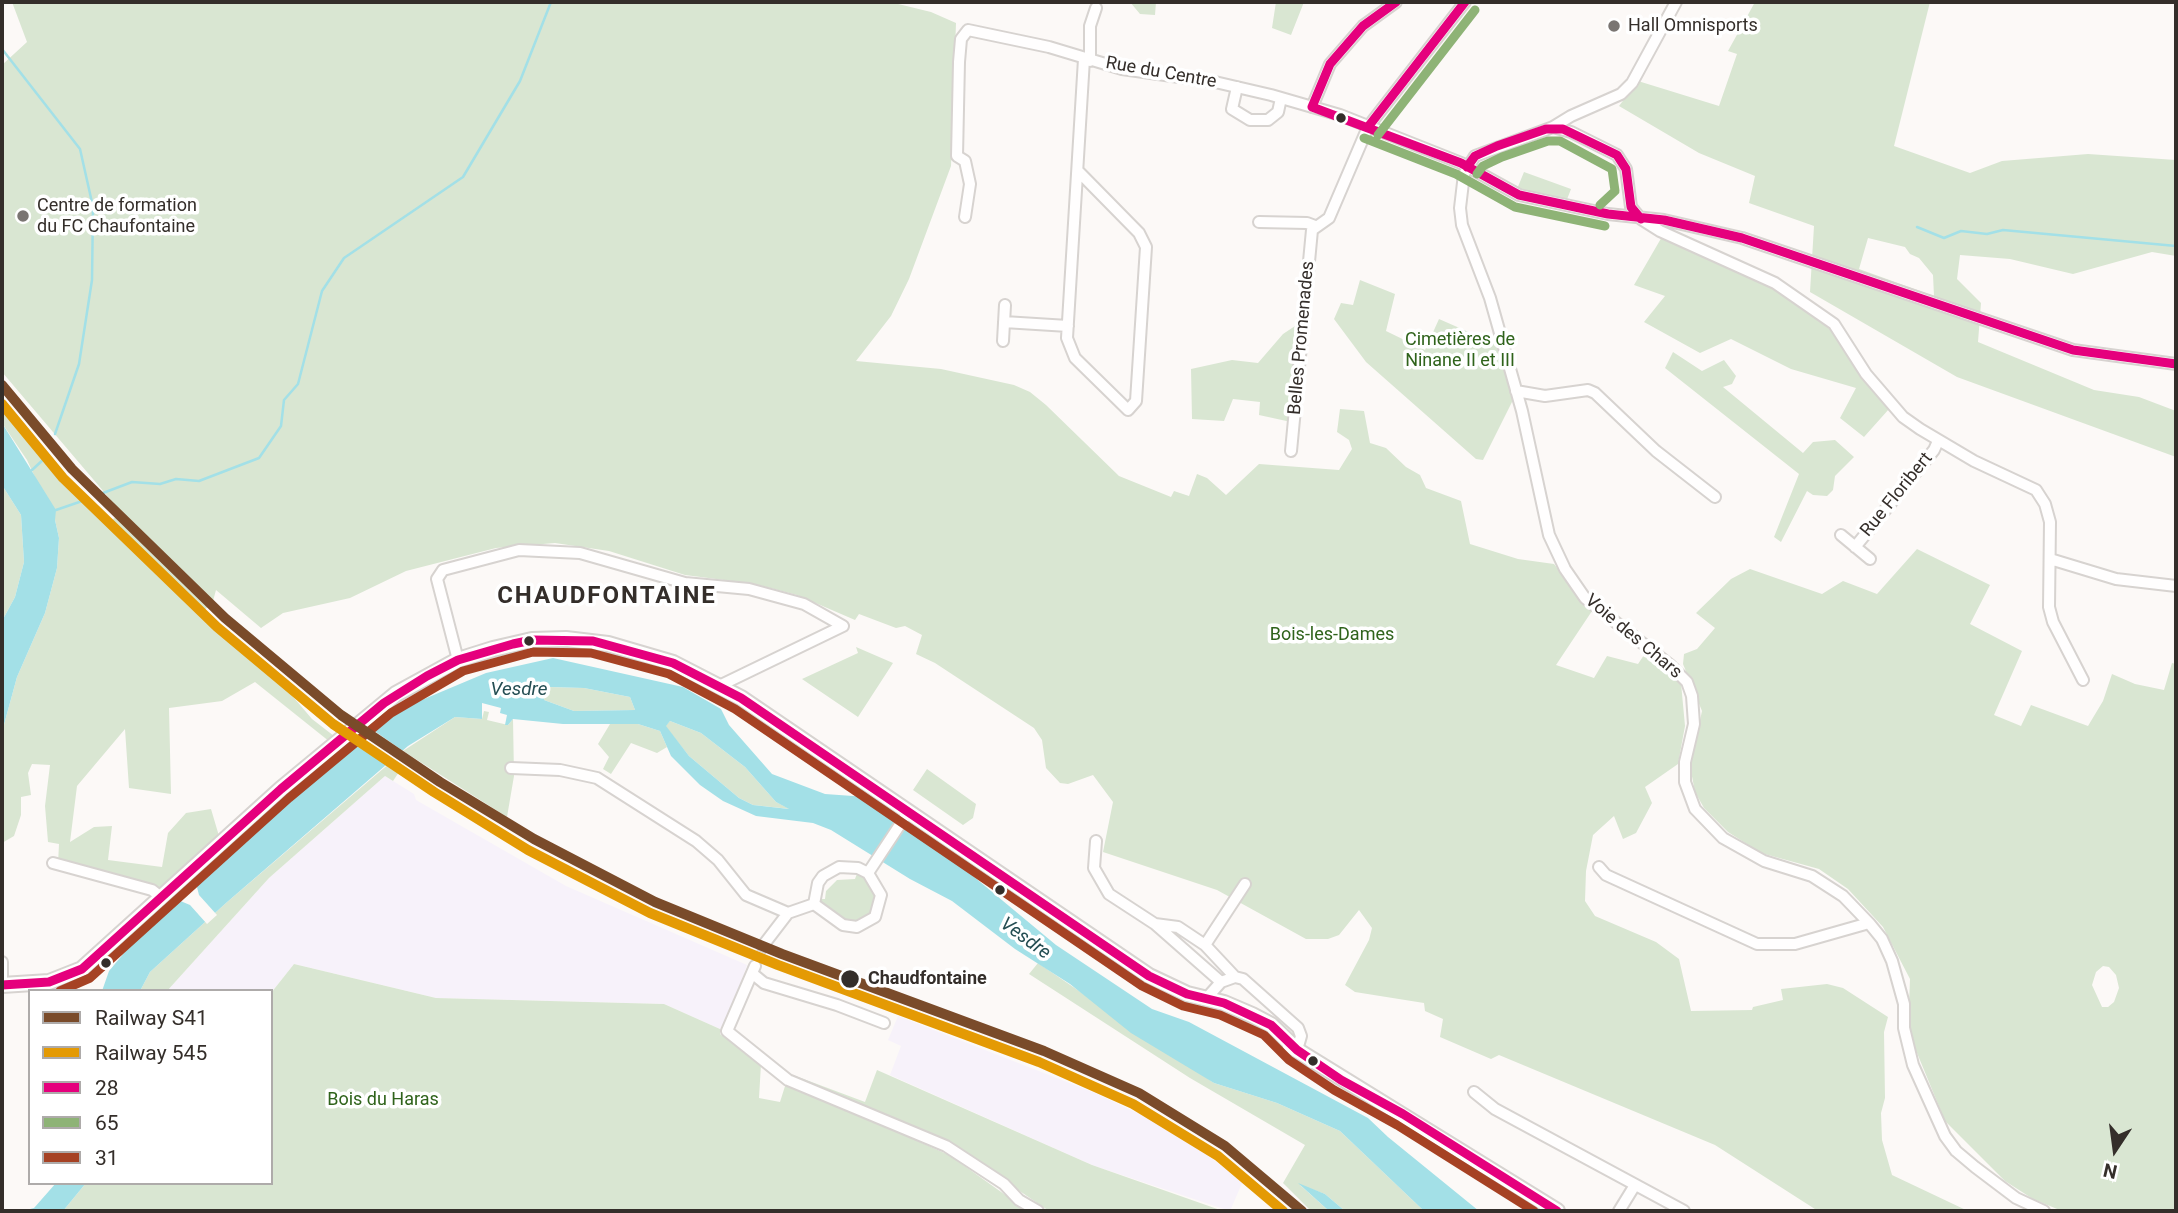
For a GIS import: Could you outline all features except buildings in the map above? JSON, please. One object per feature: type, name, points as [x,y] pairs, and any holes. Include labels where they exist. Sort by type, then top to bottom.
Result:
[{"type":"main road","points":[[2,985],[49,982],[82,969],[281,789],[384,703],[458,660],[532,640],[593,641],[673,663],[719,686],[905,816],[1149,976],[1205,1000],[1224,1003],[1252,1015],[1271,1026],[1297,1050],[1557,1211]]},
{"type":"street","points":[[1312,107],[1330,64],[1363,26],[1395,2]]},
{"type":"street","points":[[1259,222],[1307,223],[1315,226],[1329,219],[1368,127],[1465,2]]},
{"type":"street","points":[[1467,167],[1475,156],[1553,127],[1571,116],[1608,102],[1632,83],[1676,2]]},
{"type":"street","points":[[1078,171],[1145,241],[1136,401],[1131,410],[1120,405],[1075,358],[1069,348],[1068,326],[1078,171],[1087,60],[1090,26],[1097,8]]},
{"type":"street","name":"Rue du Centre","points":[[965,217],[970,184],[964,161],[957,156],[961,39],[968,30],[987,32],[1087,60],[1237,87],[1281,98],[1368,127],[1467,167],[1519,195],[1608,214],[1664,220],[1774,248],[1933,305],[2073,350],[2176,364]]},
{"type":"street","name":"Rue du Centre","points":[[1237,87],[1232,109],[1250,120],[1268,120],[1278,112],[1281,98]]},
{"type":"street","points":[[1571,116],[1570,128],[1576,134]]},
{"type":"street","points":[[1553,127],[1576,134],[1617,155],[1626,169],[1630,207],[1641,219],[1660,231],[1775,283],[1834,324],[1866,374],[1903,417],[1938,441],[2036,490],[2048,512],[2051,615],[2083,680]]},
{"type":"street","name":"Voie des Chars","points":[[1467,167],[1460,208],[1462,225],[1483,274],[1516,390],[1549,535],[1565,569],[1585,598],[1670,665],[1687,682],[1692,696],[1694,724],[1685,762],[1685,782],[1695,809],[1723,838],[1765,861],[1812,876],[1843,897],[1869,923],[1882,939],[1892,961],[1904,1004],[1904,1028],[1913,1065],[1945,1136],[1956,1152],[1975,1167],[2016,1198],[2044,1211]]},
{"type":"street","points":[[1608,214],[1627,196]]},
{"type":"street","name":"Belles Promenades","points":[[1291,451],[1312,230],[1315,226]]},
{"type":"street","points":[[1003,341],[1005,304]]},
{"type":"street","points":[[1004,322],[1068,326]]},
{"type":"street","points":[[1516,390],[1545,396],[1588,390],[1595,393],[1663,457],[1715,498]]},
{"type":"street","name":"Rue Floribert","points":[[1855,547],[1934,450],[1938,441]]},
{"type":"street","name":"Rue Floribert","points":[[1841,535],[1870,559]]},
{"type":"street","points":[[458,660],[438,579],[443,570],[496,553],[559,550],[610,560],[685,583],[749,589],[804,604],[843,626],[719,686]]},
{"type":"street","points":[[2050,559],[2116,579],[2176,586]]},
{"type":"street","points":[[511,768],[560,770],[597,778],[696,841],[718,860],[746,895],[788,913]]},
{"type":"street","points":[[868,873],[905,816]]},
{"type":"street","points":[[1096,841],[1094,868],[1109,894],[1156,924],[1221,982]]},
{"type":"street","points":[[53,863],[152,890],[161,897]]},
{"type":"street","points":[[847,866],[868,873],[881,895],[878,911],[870,922],[857,927],[843,925],[814,904],[818,883],[830,870],[847,866]]},
{"type":"street","points":[[1600,867],[1606,875],[1757,944],[1795,944],[1869,923]]},
{"type":"street","points":[[1205,945],[1245,884]]},
{"type":"street","points":[[765,943],[788,913],[814,904]]},
{"type":"street","points":[[1156,924],[1178,927],[1205,945],[1236,976],[1298,1028],[1301,1036],[1297,1050]]},
{"type":"street","points":[[2,962],[2,985]]},
{"type":"street","points":[[884,1023],[837,1004],[764,983],[754,970],[727,1031],[788,1080],[946,1146],[997,1179],[1019,1200],[1038,1211]]},
{"type":"street","points":[[1205,1000],[1221,982],[1236,976]]},
{"type":"street","points":[[1474,1092],[1495,1109],[1684,1211]]},
{"type":"street","points":[[1619,1211],[1635,1185]]},
{"type":"shaded area","points":[[385,776],[414,794],[416,800],[566,886],[747,965],[734,1003],[720,1029],[664,1004],[436,998],[294,964],[273,990],[169,989],[269,878]]},
{"type":"shaded area","points":[[898,1016],[1095,1093],[1169,1128],[1243,1181],[1230,1211],[1092,1165],[890,1075],[901,1046],[888,1040]]},
{"type":"green space","name":"Bois-les-Dames","points":[[12,2],[890,2],[931,12],[956,23],[951,166],[909,279],[891,316],[856,361],[941,369],[1014,385],[1030,392],[1046,405],[1119,476],[1171,497],[1174,491],[1189,496],[1197,474],[1207,478],[1226,495],[1259,464],[1339,470],[1352,449],[1349,440],[1337,432],[1340,409],[1364,411],[1370,443],[1386,448],[1406,467],[1420,475],[1426,488],[1461,501],[1470,544],[1518,559],[1554,564],[1592,611],[1556,665],[1594,678],[1607,656],[1638,664],[1644,655],[1681,683],[1685,726],[1678,764],[1645,787],[1652,803],[1636,833],[1623,839],[1614,816],[1593,835],[1586,871],[1585,901],[1595,916],[1656,942],[1679,959],[1691,1011],[1752,1010],[1753,1007],[1783,1000],[1781,989],[1827,984],[1843,988],[1888,1017],[1884,1032],[1885,1098],[1881,1113],[1882,1140],[1892,1175],[1968,1211],[1818,1211],[1715,1145],[1499,1055],[1491,1059],[1440,1037],[1443,1019],[1425,1011],[1424,1003],[1355,992],[1345,985],[1369,940],[1372,928],[1359,910],[1339,935],[1328,939],[1306,939],[1217,890],[1103,852],[1113,802],[1093,775],[1068,784],[1060,783],[1046,768],[1042,740],[1034,728],[935,663],[916,654],[922,635],[905,626],[896,628],[859,614],[855,620],[797,595],[755,584],[685,575],[609,551],[555,543],[496,548],[406,571],[350,598],[283,613],[261,628],[216,590],[213,601],[202,613],[277,678],[312,719],[334,736],[330,742],[255,682],[222,701],[169,708],[171,794],[129,788],[125,729],[77,786],[70,842],[94,827],[112,826],[108,860],[162,867],[168,833],[186,813],[211,809],[219,836],[156,893],[58,864],[59,844],[48,842],[45,806],[50,765],[32,764],[28,773],[31,795],[21,797],[21,815],[14,836],[2,843],[2,732],[17,677],[45,613],[57,568],[59,538],[55,520],[27,460],[2,423],[2,403],[45,454],[110,522],[121,512],[2,372],[2,65],[27,42]]},
{"type":"green space","points":[[1130,2],[1156,2],[1155,15],[1140,14]]},
{"type":"green space","points":[[1276,2],[1304,2],[1291,35],[1272,28]]},
{"type":"green space","points":[[1755,2],[1930,2],[1894,146],[1970,173],[2002,161],[2088,154],[2176,160],[2176,256],[2152,252],[2073,274],[2010,259],[1960,255],[1957,279],[1981,303],[1978,342],[2094,390],[2139,397],[2176,411],[2176,457],[1957,377],[1810,292],[1814,226],[1749,203],[1755,176],[1699,153],[1619,106],[1638,81],[1719,106],[1737,54],[1728,51]],"holes":[[[1868,238],[1905,247],[1910,254],[1919,258],[1933,275],[1934,296],[1859,269]]]},
{"type":"green space","points":[[1524,172],[1571,189],[1566,202],[1517,189]]},
{"type":"green space","points":[[1663,235],[1779,292],[1834,332],[1889,409],[1864,437],[1840,418],[1856,388],[1791,369],[1731,339],[1700,353],[1644,322],[1665,296],[1634,285]]},
{"type":"green space","name":"Cimetières de Ninane II et III","points":[[1360,280],[1395,294],[1386,331],[1425,350],[1439,319],[1496,344],[1514,398],[1483,460],[1476,459],[1366,362],[1334,319],[1341,303],[1353,305]]},
{"type":"green space","points":[[1298,324],[1291,422],[1259,415],[1260,402],[1233,399],[1224,421],[1192,419],[1191,369],[1232,360],[1258,363],[1283,334]]},
{"type":"green space","points":[[1673,352],[1702,371],[1724,360],[1736,376],[1732,384],[1723,387],[1803,453],[1813,442],[1835,440],[1854,457],[1835,476],[1833,490],[1827,496],[1813,495],[1807,491],[1781,542],[1774,537],[1799,474],[1665,368]]},
{"type":"green space","points":[[2,485],[21,515],[24,562],[15,597],[2,621]]},
{"type":"green space","points":[[1917,549],[1990,585],[1970,624],[2022,651],[1994,715],[2021,726],[2031,705],[2088,726],[2103,701],[2112,674],[2135,684],[2164,690],[2172,663],[2176,664],[2176,1211],[2062,1211],[2033,1199],[2005,1181],[1945,1121],[1908,1031],[1910,979],[1883,927],[1848,889],[1819,869],[1761,853],[1728,832],[1704,808],[1695,792],[1690,766],[1702,711],[1683,664],[1684,654],[1697,649],[1715,628],[1696,613],[1731,579],[1750,569],[1822,594],[1843,581],[1877,594]],"holes":[[[2103,966],[2109,967],[2116,975],[2119,988],[2114,1002],[2108,1007],[2102,1007],[2092,985],[2096,972]]]},
{"type":"green space","points":[[856,647],[893,663],[858,717],[802,679],[858,653]]},
{"type":"green space","points":[[549,687],[584,688],[630,697],[635,710],[574,711],[544,700],[544,692]]},
{"type":"green space","points":[[484,711],[489,712],[487,720],[508,725],[513,719],[514,776],[507,817],[403,751],[455,717],[482,719]]},
{"type":"green space","points":[[670,721],[701,733],[745,767],[776,802],[790,809],[753,805],[739,798],[689,756],[665,726]]},
{"type":"green space","points":[[610,724],[638,724],[660,731],[667,747],[657,753],[631,743],[611,774],[603,769],[609,757],[598,744]]},
{"type":"green space","points":[[391,762],[401,769],[393,781],[385,776],[269,878],[169,989],[141,989],[150,972]]},
{"type":"green space","points":[[927,769],[976,804],[973,818],[963,825],[913,790]]},
{"type":"green space","points":[[858,871],[877,892],[875,911],[862,923],[845,923],[819,899],[825,899],[826,891],[837,880],[855,879]]},
{"type":"green space","points":[[1038,963],[1214,1083],[1277,1103],[1340,1131],[1424,1211],[1345,1211],[1325,1194],[1300,1185],[1329,1211],[1311,1211],[1283,1183],[1305,1145],[1190,1078],[1029,974]]},
{"type":"green space","name":"Bois du Haras","points":[[294,964],[436,998],[664,1004],[720,1029],[720,1034],[761,1064],[759,1098],[780,1102],[786,1083],[949,1155],[1028,1211],[63,1211],[84,1185],[273,1185],[273,990]]},
{"type":"green space","points":[[877,1070],[1092,1165],[1223,1211],[1049,1211],[961,1151],[792,1079],[793,1075],[865,1102]]},
{"type":"water","points":[[2,423],[56,510],[59,538],[57,568],[45,613],[17,677],[2,732],[2,621],[15,597],[24,562],[21,515],[2,485]]},
{"type":"water","name":"Vesdre","points":[[553,658],[683,687],[721,709],[729,725],[772,774],[825,794],[867,797],[932,842],[1056,945],[1152,1009],[1189,1022],[1368,1118],[1479,1211],[1424,1211],[1340,1131],[1277,1103],[1214,1083],[1131,1033],[1070,984],[1015,949],[952,901],[910,879],[831,830],[813,823],[756,816],[723,801],[700,785],[671,756],[660,731],[638,724],[563,724],[513,719],[505,725],[507,715],[500,713],[501,708],[482,703],[482,719],[455,717],[408,746],[150,972],[141,989],[103,989],[109,971],[135,940],[201,873],[379,718],[486,673]],"holes":[[[550,687],[584,688],[630,697],[635,710],[574,711],[544,700],[544,692]],[[670,721],[701,733],[745,767],[776,802],[789,809],[753,805],[739,798],[689,756],[666,726]]]},
{"type":"water","points":[[1298,1183],[1325,1194],[1345,1211],[1329,1211]]},
{"type":"water","points":[[54,1185],[84,1185],[63,1211],[22,1211],[34,1208]]},
{"type":"pier","points":[[366,725],[406,753],[394,764],[354,735]]},
{"type":"pier","points":[[196,883],[199,895],[217,915],[207,924],[190,905],[178,900]]},
{"type":"waterway","points":[[103,493],[132,482],[160,484],[176,479],[199,481],[259,458],[281,426],[284,400],[298,384],[322,291],[344,258],[463,177],[520,81],[551,2]]},
{"type":"waterway","points":[[2,49],[80,149],[93,207],[92,280],[79,364],[55,434]]},
{"type":"waterway","points":[[1917,227],[1944,238],[1961,231],[1987,234],[2003,230],[2176,246]]},
{"type":"waterway","points":[[32,470],[45,458]]},
{"type":"waterway","points":[[56,510],[88,499]]},
{"type":"tunnel","points":[[755,966],[765,943]]},
{"type":"rail line","name":"S41","points":[[2,385],[72,469],[225,618],[341,715],[440,782],[534,839],[655,902],[782,954],[1044,1051],[1139,1093],[1225,1146],[1302,1211]]},
{"type":"rail line","name":"545","points":[[2,404],[63,478],[217,627],[333,724],[434,792],[528,850],[650,913],[778,965],[1039,1062],[1133,1104],[1218,1156],[1283,1211]]},
{"type":"transit line","name":"28","points":[[1396,2],[1363,26],[1330,64],[1312,107],[1461,163],[1519,195],[1608,214],[1664,220],[1742,238],[2073,350],[2176,364]]},
{"type":"transit line","name":"28","points":[[1368,127],[1465,2]]},
{"type":"transit line","name":"65","points":[[1378,135],[1475,10]]},
{"type":"transit line","name":"28","points":[[1467,167],[1475,156],[1497,146],[1546,129],[1563,129],[1617,155],[1626,169],[1631,207],[1641,219]]},
{"type":"transit line","name":"65","points":[[1364,138],[1456,174],[1515,207],[1605,226]]},
{"type":"transit line","name":"65","points":[[1477,174],[1483,166],[1502,157],[1548,141],[1560,141],[1612,169],[1615,191],[1600,205]]},
{"type":"transit line","name":"28","points":[[2,985],[49,982],[82,969],[281,789],[384,703],[427,676],[458,660],[513,644],[532,640],[593,641],[673,663],[741,698],[1149,976],[1187,994],[1224,1003],[1271,1025],[1297,1050],[1341,1080],[1403,1114],[1557,1211]]},
{"type":"transit line","name":"31","points":[[65,989],[90,978],[289,798],[391,713],[463,671],[533,652],[591,653],[669,674],[735,709],[1142,986],[1183,1006],[1220,1015],[1264,1035],[1289,1060],[1334,1090],[1397,1125],[1534,1211]]},
{"type":"place","name":"Hall Omnisports","points":[[1614,26]]},
{"type":"place","name":"Centre de formation du FC Chaufontaine","points":[[23,216]]},
{"type":"place","name":"Chaudfontaine","points":[[850,979]]},
{"type":"district","name":"CHAUDFONTAINE","points":[[607,597]]}]
